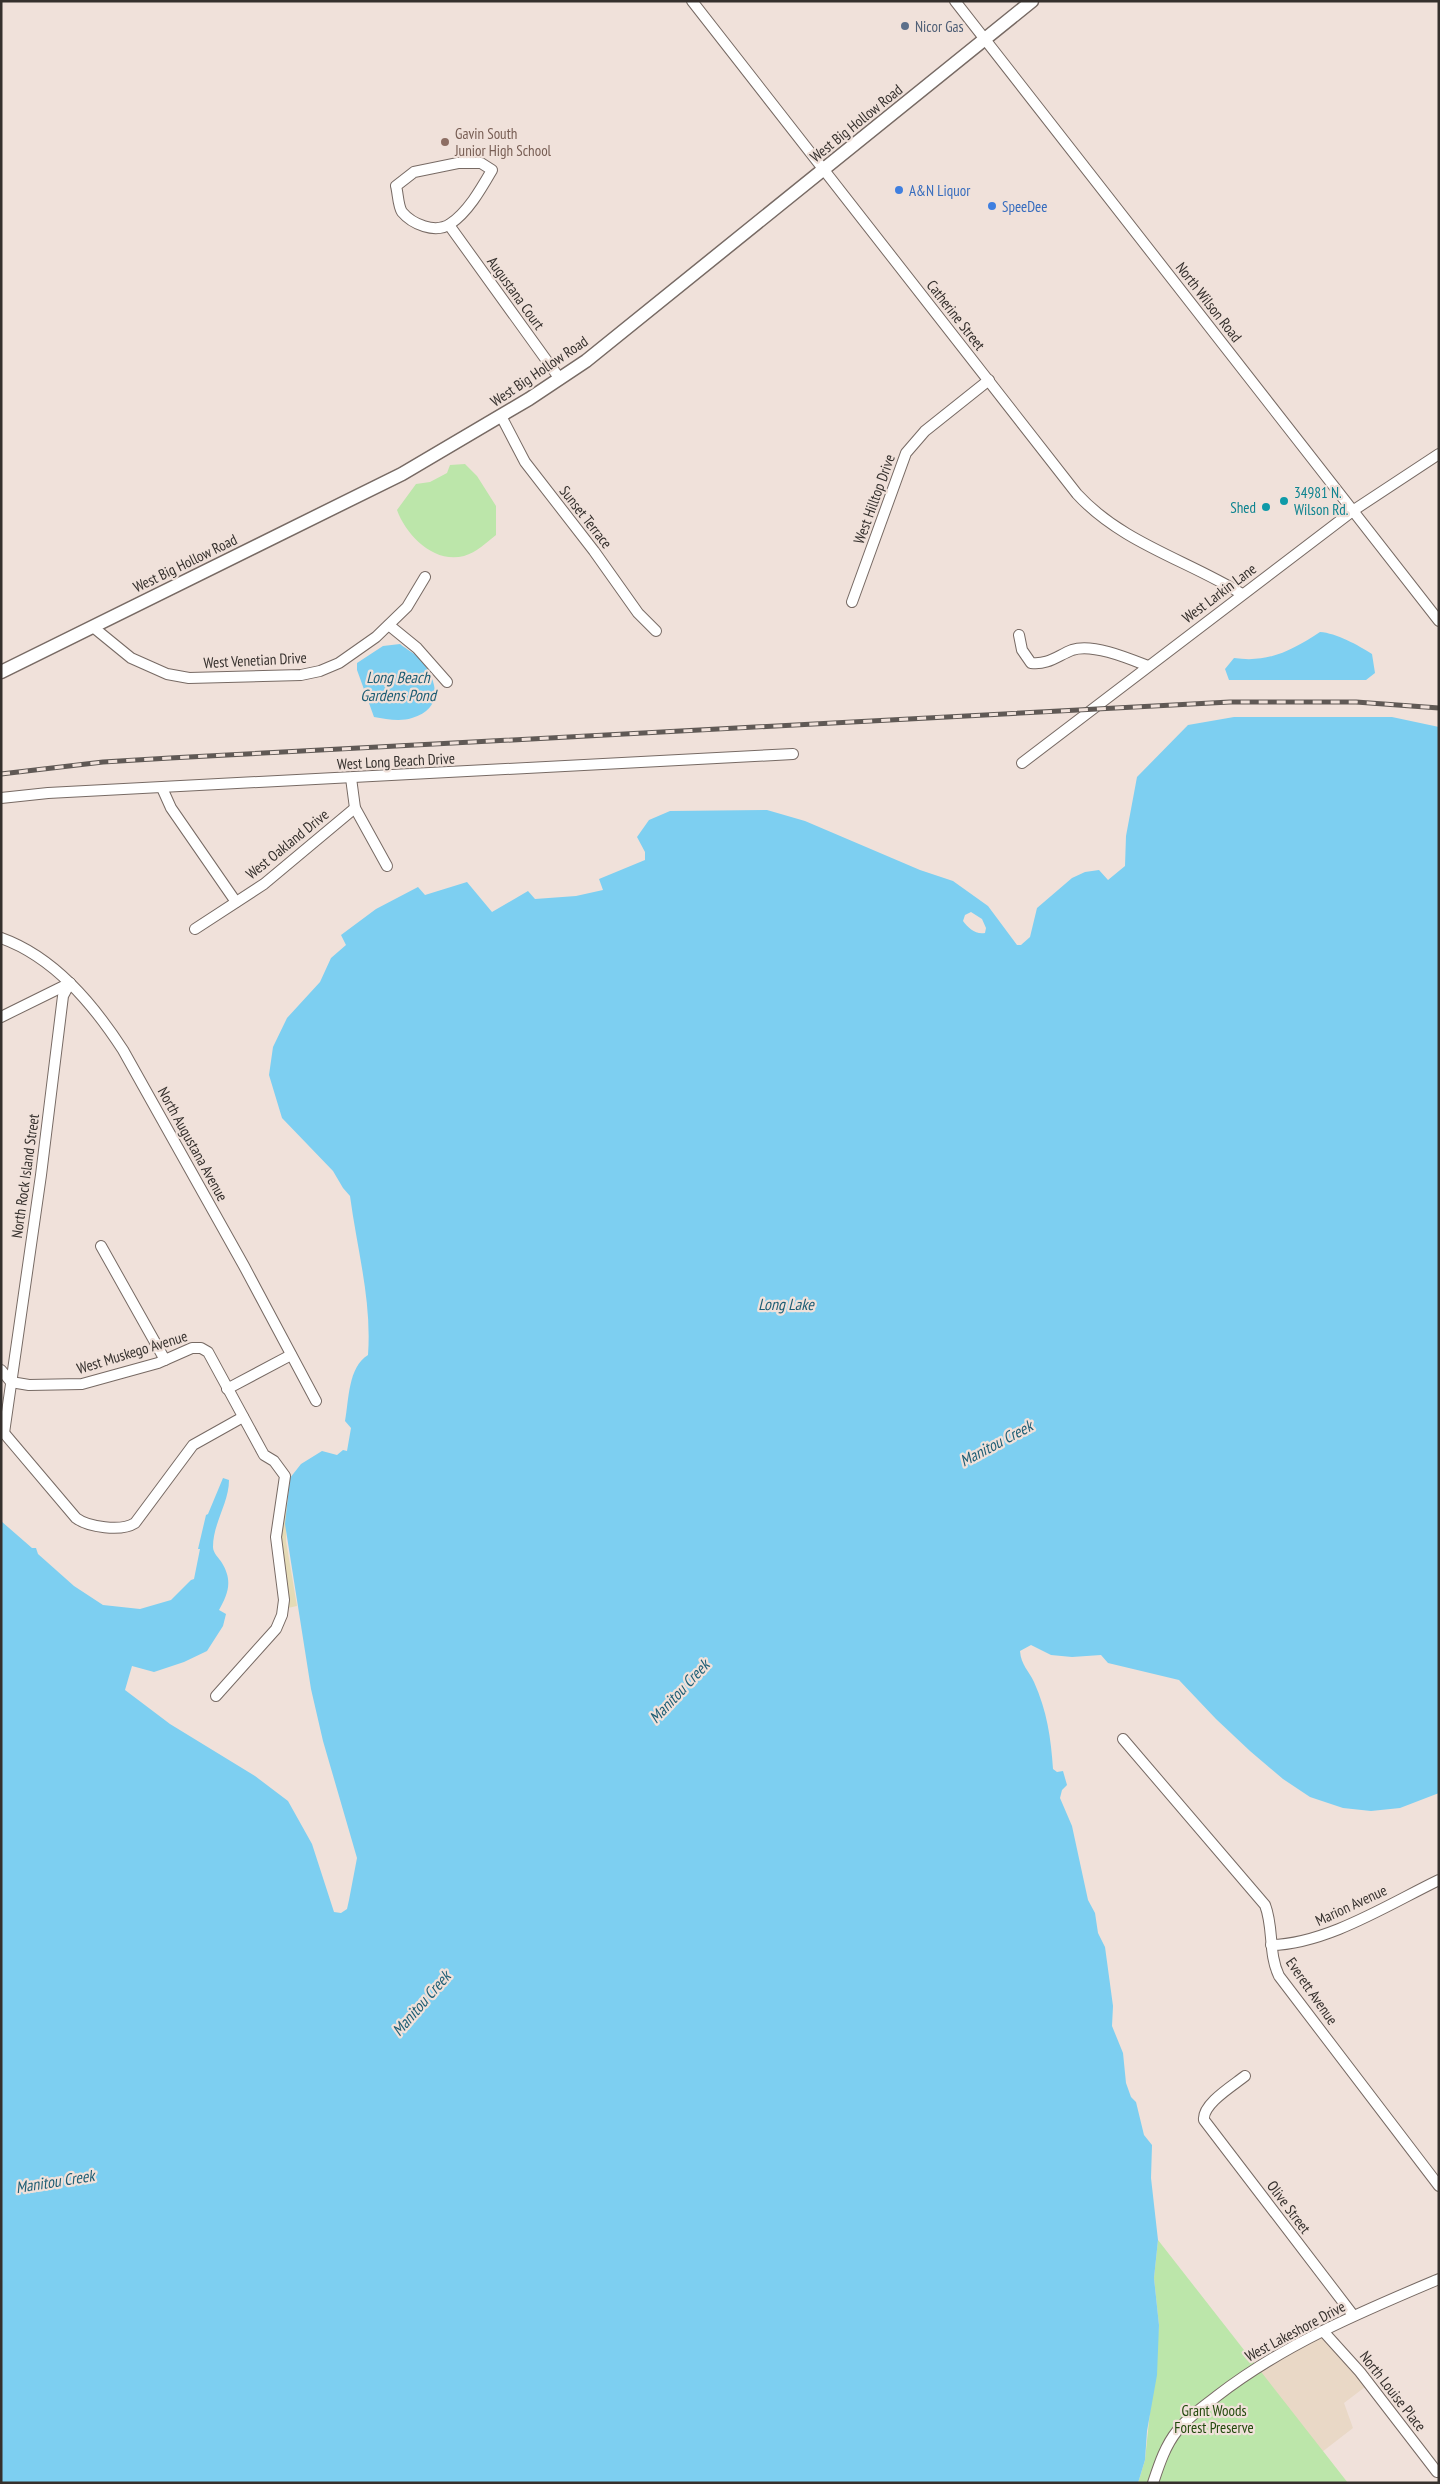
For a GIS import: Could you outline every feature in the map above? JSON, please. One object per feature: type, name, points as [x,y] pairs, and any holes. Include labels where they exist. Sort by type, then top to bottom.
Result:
[{"type":"main road","name":"West Big Hollow Road","points":[[1,672],[402,474],[560,379],[586,361],[1032,1]]},
{"type":"street","name":"Catherine Street","points":[[692,1],[1077,494],[1095,513],[1124,533],[1218,579],[1242,594]]},
{"type":"street","name":"North Wilson Road","points":[[955,1],[1439,621]]},
{"type":"street","points":[[458,163],[481,163],[492,170],[478,195],[449,225],[428,228],[411,220],[401,210],[396,186],[414,172],[458,163]]},
{"type":"street","name":"Augustana Court","points":[[449,225],[560,379]]},
{"type":"street","name":"West Hilltop Drive","points":[[852,602],[906,454],[925,431],[989,380]]},
{"type":"street","name":"Sunset Terrace","points":[[501,416],[525,462],[604,565],[638,613],[656,631]]},
{"type":"street","name":"West Larkin Lane","points":[[1022,763],[1354,510],[1439,454]]},
{"type":"street","name":"West Venetian Drive","points":[[93,627],[132,658],[149,668],[189,678],[301,675],[320,671],[339,663],[390,626],[407,607],[425,577]]},
{"type":"street","points":[[390,626],[417,648],[447,682]]},
{"type":"street","points":[[1019,635],[1022,650],[1031,663],[1045,663],[1072,650],[1088,647],[1148,666]]},
{"type":"street","name":"West Long Beach Drive","points":[[1,798],[48,793],[793,754]]},
{"type":"street","points":[[351,778],[352,799],[355,808],[387,866]]},
{"type":"street","points":[[162,788],[171,808],[236,902]]},
{"type":"street","name":"West Oakland Drive","points":[[195,929],[236,902],[313,845],[355,808]]},
{"type":"street","name":"North Augustana Avenue","points":[[1,938],[34,956],[70,983],[104,1020],[123,1050],[316,1401]]},
{"type":"street","points":[[1,1017],[70,983]]},
{"type":"street","name":"North Rock Island Street","points":[[3,1434],[41,1175],[63,996],[70,983]]},
{"type":"street","points":[[101,1246],[165,1360]]},
{"type":"street","name":"West Muskego Avenue","points":[[11,1382],[29,1385],[82,1384],[165,1360],[184,1350],[201,1348],[208,1352],[227,1389]]},
{"type":"street","points":[[216,1696],[276,1630],[284,1607],[276,1537],[285,1476],[274,1462],[264,1455],[227,1389],[292,1355]]},
{"type":"street","points":[[1,1370],[11,1382]]},
{"type":"street","points":[[3,1434],[76,1518],[82,1522],[123,1528],[135,1524],[193,1445],[243,1417]]},
{"type":"street","name":"Everett Avenue","points":[[1123,1739],[1264,1905],[1268,1914],[1272,1957],[1280,1976],[1439,2186]]},
{"type":"street","name":"Marion Avenue","points":[[1271,1944],[1292,1944],[1319,1936],[1439,1880]]},
{"type":"street","name":"Olive Street","points":[[1245,2076],[1210,2104],[1204,2115],[1204,2120],[1354,2316]]},
{"type":"street","name":"West Lakeshore Drive","points":[[1153,2483],[1165,2451],[1176,2432],[1193,2415],[1256,2367],[1354,2316],[1439,2279]]},
{"type":"street","name":"North Louise Place","points":[[1323,2331],[1360,2372],[1437,2472]]},
{"type":"shaded area","points":[[1323,2331],[1369,2384],[1344,2403],[1353,2428],[1322,2452],[1256,2367]]},
{"type":"green space","points":[[465,464],[477,476],[496,506],[496,535],[481,547],[464,556],[442,556],[432,552],[414,538],[397,510],[416,484],[430,482],[447,473],[450,465]]},
{"type":"green space","name":"Grant Woods Forest Preserve","points":[[1158,2240],[1348,2483],[1138,2483],[1145,2460],[1159,2325],[1154,2278]]},
{"type":"sand","points":[[287,1496],[286,1541],[297,1606],[283,1609],[276,1537]]},
{"type":"water","points":[[1320,632],[1340,637],[1372,654],[1375,673],[1366,680],[1229,680],[1225,669],[1234,658],[1258,659],[1279,654],[1299,645]]},
{"type":"water","name":"Long Beach Gardens Pond","points":[[400,644],[419,658],[427,668],[434,685],[435,694],[433,701],[422,714],[412,718],[398,720],[374,717],[357,670],[357,663],[383,646]]},
{"type":"water","name":"Long Lake","points":[[1234,717],[1392,717],[1439,727],[1439,1793],[1400,1808],[1371,1811],[1343,1808],[1310,1797],[1283,1779],[1250,1751],[1179,1680],[1108,1663],[1101,1655],[1072,1657],[1051,1655],[1031,1645],[1020,1651],[1045,1714],[1050,1735],[1053,1769],[1057,1772],[1063,1771],[1067,1785],[1062,1790],[1060,1798],[1072,1826],[1088,1900],[1095,1913],[1098,1933],[1105,1947],[1113,2006],[1112,2026],[1123,2053],[1126,2083],[1131,2097],[1136,2102],[1144,2135],[1152,2145],[1151,2178],[1158,2240],[1154,2278],[1159,2325],[1157,2375],[1147,2431],[1145,2460],[1138,2483],[1,2483],[1,1521],[32,1548],[36,1548],[38,1554],[74,1586],[103,1605],[140,1609],[171,1600],[194,1579],[200,1549],[198,1549],[206,1515],[223,1478],[229,1480],[213,1547],[225,1570],[228,1582],[227,1593],[219,1610],[226,1614],[223,1626],[207,1651],[184,1662],[154,1672],[132,1666],[125,1690],[170,1724],[255,1776],[288,1801],[312,1844],[334,1912],[341,1913],[347,1909],[349,1900],[357,1858],[323,1741],[311,1689],[285,1524],[290,1478],[301,1464],[322,1451],[337,1455],[343,1450],[347,1451],[351,1428],[345,1421],[350,1385],[361,1360],[368,1355],[368,1315],[350,1196],[333,1171],[282,1118],[269,1075],[273,1047],[287,1018],[320,982],[331,958],[346,945],[341,935],[376,909],[418,887],[425,895],[467,882],[492,912],[528,891],[535,899],[576,896],[603,890],[599,879],[645,860],[645,852],[637,837],[649,820],[670,811],[767,810],[805,821],[920,870],[953,881],[988,906],[1017,945],[1021,945],[1030,937],[1037,908],[1072,878],[1085,872],[1099,870],[1108,880],[1125,866],[1126,836],[1137,777],[1188,725]],"holes":[[[971,912],[982,919],[986,928],[985,933],[978,933],[972,930],[963,921],[965,915]]]},
{"type":"railway","points":[[1,774],[103,762],[170,758],[1230,702],[1356,702],[1439,708]]},
{"type":"place","name":"Nicor Gas","points":[[905,26]]},
{"type":"place","name":"Gavin South Junior High School","points":[[445,142]]},
{"type":"place","name":"A&N Liquor","points":[[899,190]]},
{"type":"place","name":"SpeeDee","points":[[992,206]]},
{"type":"place","name":"34981 N. Wilson Rd.","points":[[1284,501]]},
{"type":"place","name":"Shed","points":[[1266,507]]},
{"type":"water label","name":"Manitou Creek","points":[[996,1443]]},
{"type":"water label","name":"Manitou Creek","points":[[679,1691]]},
{"type":"water label","name":"Manitou Creek","points":[[421,2003]]},
{"type":"water label","name":"Manitou Creek","points":[[55,2181]]}]
